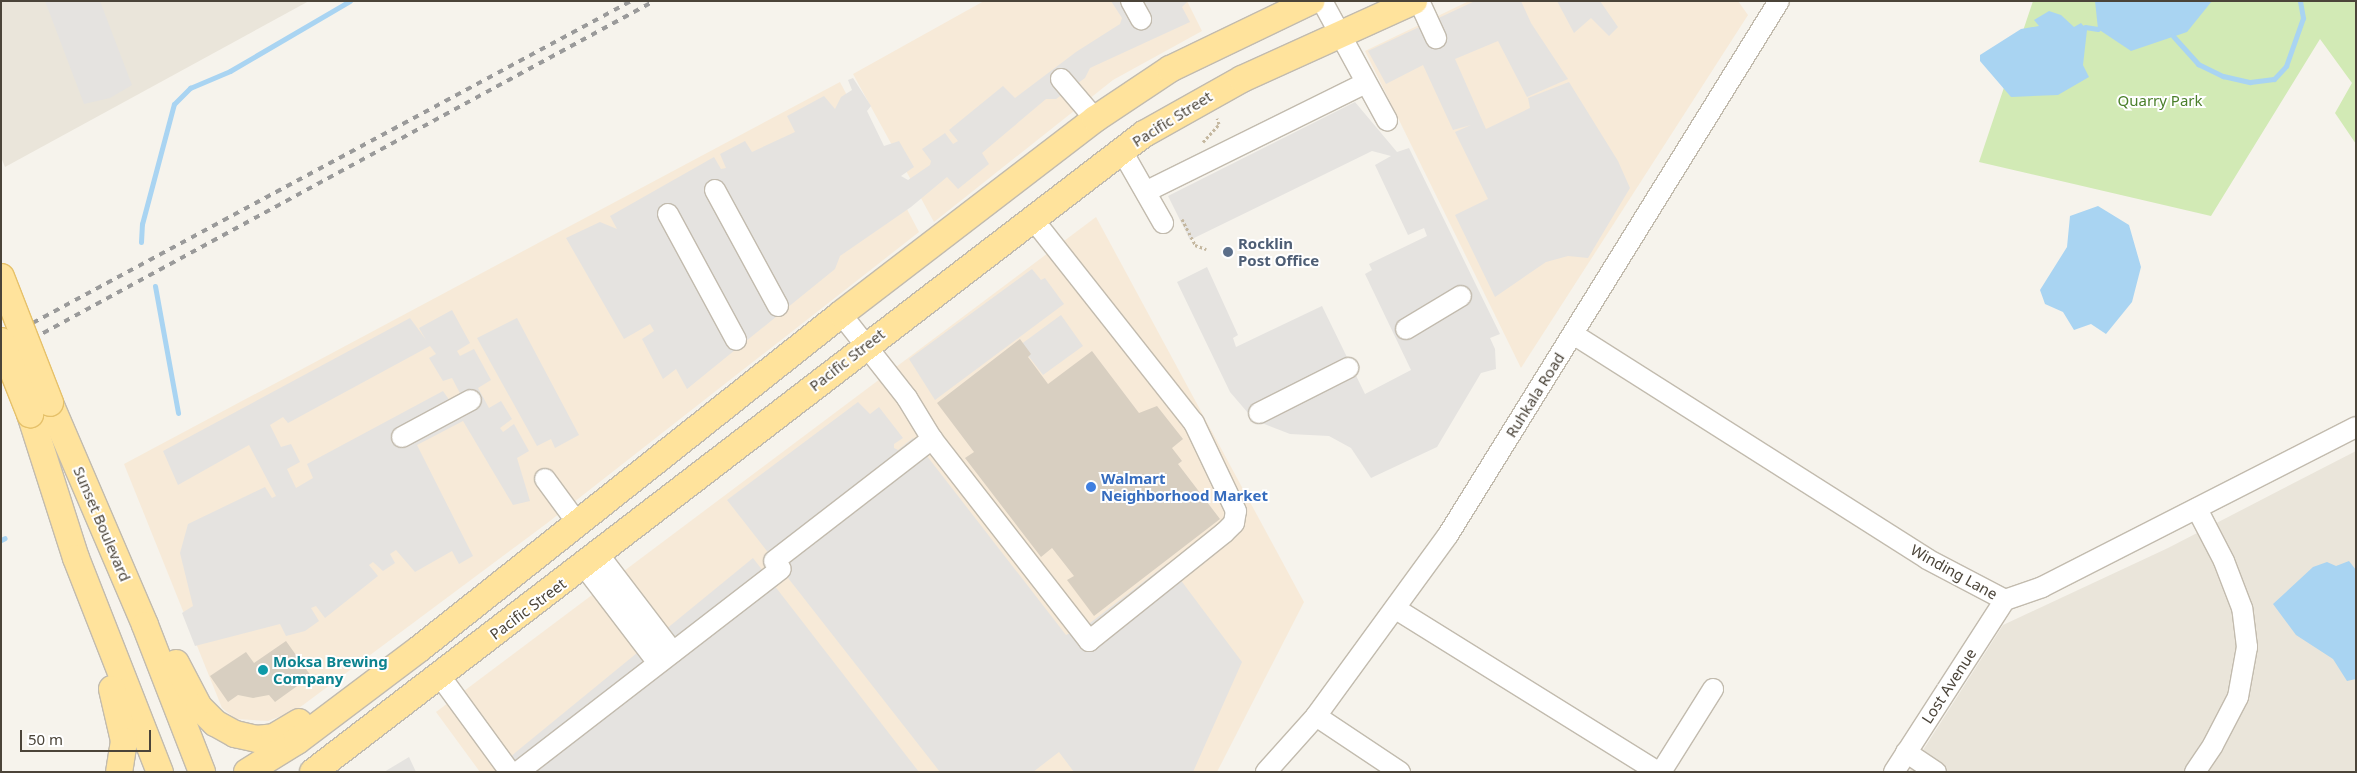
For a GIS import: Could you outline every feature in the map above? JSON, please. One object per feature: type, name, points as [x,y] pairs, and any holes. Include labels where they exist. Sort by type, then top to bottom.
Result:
[{"type":"main road","points":[[246,772],[297,741],[391,670],[668,454],[841,314],[1095,119],[1170,69],[1311,1]]},
{"type":"main road","name":"Pacific Street","points":[[328,767],[440,676],[868,344],[1122,151],[1181,110],[1242,79],[1341,36],[1414,1]]},
{"type":"main road","name":"Sunset Boulevard","points":[[1,277],[40,409],[76,558],[160,772]]},
{"type":"main road","name":"Sunset Boulevard","points":[[1,341],[40,409],[145,625],[202,772]]},
{"type":"main road","points":[[591,560],[593,535],[658,482],[668,454]]},
{"type":"main road","points":[[145,625],[170,650],[200,708],[215,723],[245,737],[274,737],[362,676],[391,670]]},
{"type":"main road","points":[[108,636],[108,677],[120,713],[124,741],[119,772]]},
{"type":"street","points":[[1131,1],[1141,19]]},
{"type":"street","points":[[1322,1],[1387,120]]},
{"type":"street","points":[[1419,1],[1436,38]]},
{"type":"street","name":"Ruhkala Road","points":[[1266,772],[1316,716],[1396,609],[1448,535],[1779,1]]},
{"type":"street","points":[[1061,79],[1095,119]]},
{"type":"street","points":[[1147,191],[1366,83]]},
{"type":"street","points":[[1122,151],[1147,191],[1163,223]]},
{"type":"street","points":[[715,190],[778,306]]},
{"type":"street","points":[[668,214],[736,340]]},
{"type":"street","points":[[841,314],[868,344],[907,398],[932,439],[1089,641],[1234,523],[1236,511],[1194,423],[1033,219]]},
{"type":"street","points":[[1406,329],[1461,296]]},
{"type":"street","name":"Winding Lane","points":[[1573,334],[1927,559],[2005,600],[2042,587],[2356,427]]},
{"type":"street","points":[[1259,413],[1348,368]]},
{"type":"street","points":[[402,437],[471,400]]},
{"type":"street","points":[[518,772],[666,658],[932,439]]},
{"type":"street","points":[[545,479],[578,524]]},
{"type":"street","points":[[2194,772],[2213,745],[2238,697],[2247,647],[2242,608],[2224,561],[2197,508]]},
{"type":"street","points":[[591,560],[666,658]]},
{"type":"street","name":"Lost Avenue","points":[[1894,772],[2005,600]]},
{"type":"street","points":[[1396,609],[1658,772]]},
{"type":"street","points":[[440,676],[510,772]]},
{"type":"street","points":[[1662,772],[1713,689]]},
{"type":"street","points":[[1316,716],[1400,772]]},
{"type":"street","points":[[1906,752],[1936,772]]},
{"type":"shaded area","points":[[1,1],[309,1],[5,167],[1,157]]},
{"type":"shaded area","points":[[45,1],[100,1],[132,85],[110,98],[84,104]]},
{"type":"shaded area","points":[[984,1],[1187,1],[1202,31],[1113,80],[934,222],[853,74]]},
{"type":"shaded area","points":[[1111,1],[1188,1],[1182,7],[1190,22],[1090,68],[1085,78],[1056,99],[1046,99],[982,153],[989,164],[958,189],[947,177],[911,207],[840,256],[835,269],[687,389],[676,369],[663,379],[642,339],[654,331],[650,324],[624,339],[566,238],[600,222],[617,229],[610,216],[714,157],[721,169],[726,168],[720,154],[745,141],[752,152],[795,132],[787,116],[824,96],[835,109],[841,97],[852,90],[848,80],[853,78],[871,106],[867,111],[884,146],[899,141],[914,167],[901,176],[908,180],[930,165],[931,161],[922,149],[945,133],[953,144],[958,141],[949,130],[1003,86],[1015,98],[1076,52],[1120,24],[1122,18]]},
{"type":"shaded area","points":[[1469,1],[1738,1],[1748,15],[1521,368],[1365,51]]},
{"type":"shaded area","points":[[1475,1],[1521,1],[1531,23],[1568,79],[1527,97],[1498,41],[1455,59],[1486,129],[1530,108],[1528,98],[1569,82],[1618,161],[1630,188],[1588,258],[1568,256],[1546,262],[1495,297],[1455,215],[1488,199],[1455,132],[1471,125],[1453,130],[1423,65],[1386,84],[1368,51]]},
{"type":"shaded area","points":[[1557,1],[1600,1],[1618,27],[1609,36],[1591,18],[1574,33]]},
{"type":"shaded area","points":[[840,82],[919,232],[546,524],[295,711],[268,721],[236,719],[222,708],[124,464]]},
{"type":"shaded area","points":[[1355,102],[1397,152],[1409,148],[1500,334],[1490,338],[1495,349],[1496,369],[1481,373],[1437,447],[1371,478],[1351,448],[1329,436],[1290,434],[1254,420],[1230,392],[1177,282],[1207,267],[1238,335],[1233,338],[1236,347],[1322,306],[1365,394],[1411,370],[1365,274],[1372,270],[1369,264],[1427,236],[1424,228],[1408,235],[1375,165],[1391,156],[1372,151],[1190,240],[1168,196]]},
{"type":"shaded area","points":[[1096,217],[1304,602],[1217,772],[480,772],[436,712]]},
{"type":"shaded area","points":[[1032,269],[1041,280],[1045,278],[1064,304],[935,400],[909,359]]},
{"type":"shaded area","points":[[452,310],[470,343],[457,351],[460,356],[474,349],[491,380],[478,388],[489,408],[501,401],[512,419],[500,428],[503,432],[514,424],[529,451],[517,458],[530,501],[513,505],[463,421],[417,445],[473,556],[459,564],[452,551],[415,572],[396,550],[390,554],[395,563],[383,571],[373,562],[369,565],[378,576],[325,618],[316,606],[311,608],[319,621],[305,631],[286,636],[280,624],[195,646],[182,613],[193,606],[180,553],[188,524],[265,487],[272,498],[276,496],[249,445],[178,485],[163,451],[410,318],[426,340],[419,328]],"holes":[[[430,346],[436,354],[429,358],[443,381],[452,378],[463,399],[452,404],[443,391],[307,464],[313,478],[296,488],[287,469],[300,462],[291,444],[281,447],[270,425],[283,417],[288,423]]]},
{"type":"shaded area","points":[[1061,315],[1083,346],[1043,375],[1020,345]]},
{"type":"shaded area","points":[[517,318],[579,435],[555,448],[551,439],[537,446],[477,338]]},
{"type":"shaded area","points":[[858,402],[870,414],[879,407],[903,438],[894,444],[894,448],[898,450],[913,438],[1066,635],[1090,623],[1168,563],[1242,662],[1193,772],[1074,772],[1059,752],[1033,772],[940,772],[727,500]]},
{"type":"shaded area","points":[[2356,451],[2356,772],[1909,772],[2003,625],[2168,548]]},
{"type":"shaded area","points":[[753,558],[919,772],[494,772],[516,752]]},
{"type":"shaded area","points":[[409,757],[416,772],[384,772]]},
{"type":"green space","name":"Quarry Park","points":[[2033,1],[2356,1],[2356,144],[2335,113],[2352,83],[2320,39],[2211,216],[1979,162]]},
{"type":"water","points":[[2095,1],[2212,1],[2187,32],[2131,51],[2098,29]]},
{"type":"water","points":[[2049,11],[2061,15],[2074,27],[2081,23],[2087,30],[2083,65],[2089,77],[2058,95],[2011,97],[1980,61],[1980,55],[2021,29],[2039,26],[2034,20]]},
{"type":"water","points":[[2098,206],[2129,225],[2141,267],[2132,302],[2106,334],[2091,324],[2074,330],[2063,312],[2045,304],[2040,290],[2067,247],[2070,216]]},
{"type":"water","points":[[2349,561],[2356,570],[2356,679],[2347,681],[2333,659],[2296,635],[2273,604],[2313,567],[2327,562],[2336,566]]},
{"type":"building","name":"Walmart Neighborhood Market","points":[[1020,339],[1031,354],[1028,357],[1048,384],[1092,351],[1139,413],[1157,406],[1183,439],[1172,448],[1182,461],[1178,464],[1220,519],[1094,616],[1067,580],[1074,576],[1052,548],[1041,557],[965,458],[974,452],[937,403]]},
{"type":"building","name":"Moksa Brewing Company","points":[[286,641],[311,676],[275,702],[269,695],[253,698],[238,695],[228,702],[210,676],[246,652],[254,663]]},
{"type":"waterway","points":[[141,242],[142,224],[174,104],[190,88],[230,71],[350,1]]},
{"type":"waterway","points":[[2173,36],[2198,64],[2223,76],[2250,82],[2274,79],[2286,66],[2303,18],[2300,1]]},
{"type":"waterway","points":[[2085,27],[2098,29]]},
{"type":"waterway","points":[[155,286],[178,413]]},
{"type":"waterway","points":[[1,540],[5,538]]},
{"type":"railway","points":[[1,340],[631,1]]},
{"type":"railway","points":[[1,356],[654,1]]},
{"type":"place","name":"Rocklin Post Office","points":[[1228,252]]},
{"type":"place","name":"Walmart Neighborhood Market","points":[[1091,487]]},
{"type":"place","name":"Moksa Brewing Company","points":[[263,670]]}]
